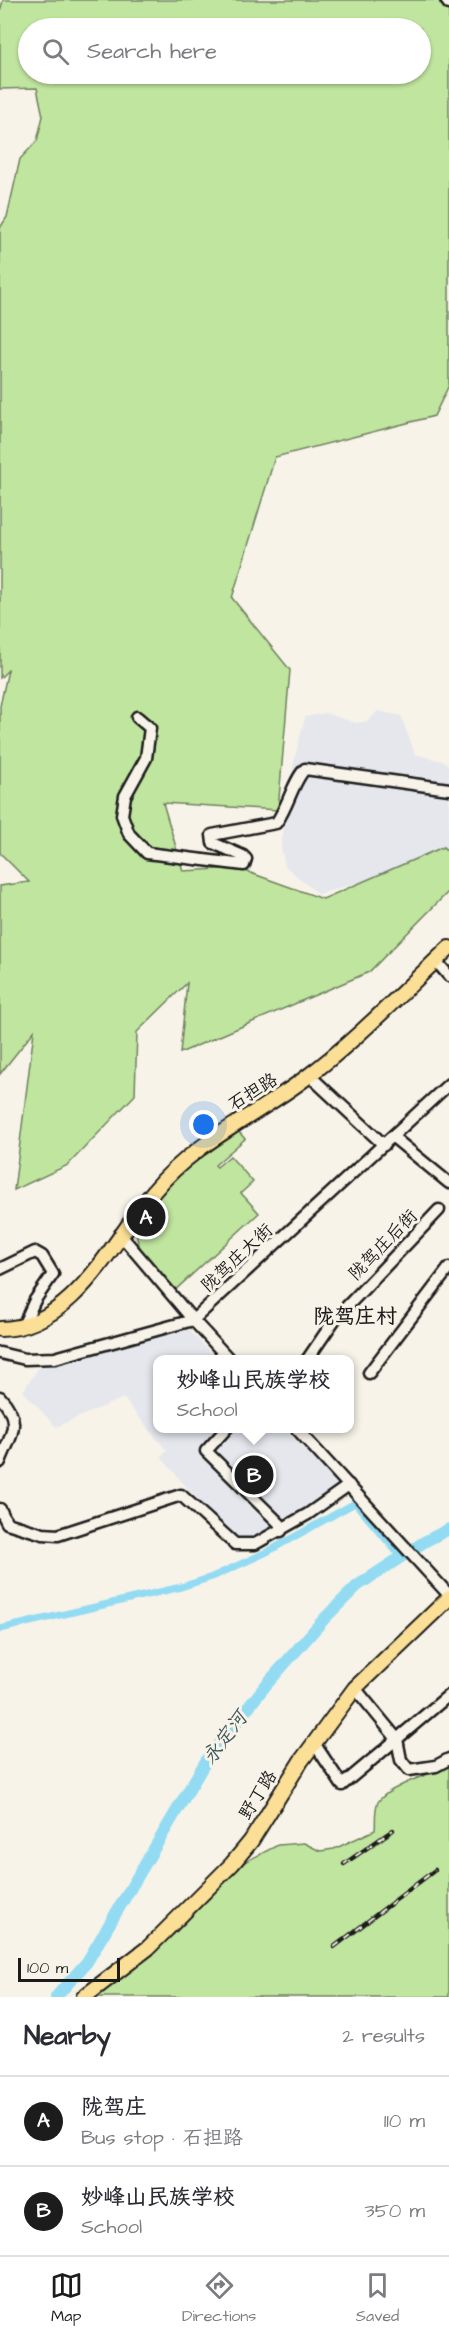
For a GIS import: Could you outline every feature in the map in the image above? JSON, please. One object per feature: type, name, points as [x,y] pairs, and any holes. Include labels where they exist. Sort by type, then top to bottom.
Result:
[{"type":"main road","name":"石担路","points":[[0,1329],[22,1326],[49,1315],[64,1304],[153,1191],[183,1162],[206,1144],[310,1076],[449,948]]},
{"type":"main road","name":"野丁路","points":[[84,1997],[148,1948],[232,1864],[251,1841],[270,1808],[314,1743],[355,1688],[448,1595]]},
{"type":"street","points":[[446,0],[449,4]]},
{"type":"street","points":[[137,717],[150,728],[149,744],[146,758],[125,796],[122,815],[129,834],[147,853],[244,865],[246,860],[243,856],[213,843],[212,835],[276,823],[287,808],[300,774],[305,769],[449,789]]},
{"type":"street","points":[[436,961],[449,976]]},
{"type":"street","points":[[310,1076],[384,1145]]},
{"type":"street","name":"陇驾庄大街","points":[[0,1353],[25,1359],[55,1358],[193,1320],[449,1084]]},
{"type":"street","points":[[393,1137],[449,1183]]},
{"type":"street","name":"陇驾庄后街","points":[[310,1355],[335,1319],[439,1210]]},
{"type":"street","points":[[120,1234],[193,1320],[226,1355]]},
{"type":"street","points":[[0,1269],[34,1252],[42,1256],[53,1274],[35,1300],[22,1326]]},
{"type":"street","points":[[369,1373],[449,1268]]},
{"type":"street","points":[[0,1397],[13,1413],[14,1422],[0,1462]]},
{"type":"street","points":[[222,1433],[206,1451],[280,1524],[281,1531]]},
{"type":"street","points":[[301,1433],[448,1595]]},
{"type":"street","points":[[0,1509],[7,1523],[43,1534],[58,1535],[180,1495],[235,1544],[255,1544],[281,1531],[350,1485]]},
{"type":"street","points":[[355,1688],[397,1739],[401,1760],[409,1770],[436,1766],[449,1759]]},
{"type":"street","points":[[314,1743],[342,1785],[449,1695]]},
{"type":"shaded area","points":[[378,711],[401,716],[415,754],[445,762],[449,766],[449,858],[318,894],[285,866],[281,847],[293,766],[305,717],[325,713],[356,723],[368,721]]},
{"type":"shaded area","points":[[188,1329],[213,1355],[153,1355],[153,1433],[288,1433],[349,1493],[268,1538],[240,1541],[202,1505],[161,1457],[167,1451],[123,1398],[56,1427],[23,1391],[40,1366],[113,1350]]},
{"type":"green space","points":[[3,0],[441,0],[449,12],[449,385],[434,416],[275,457],[232,598],[290,670],[278,810],[163,803],[183,871],[237,868],[323,899],[443,847],[449,853],[449,891],[369,972],[180,1053],[187,983],[137,1032],[135,1095],[68,1165],[14,1190],[34,1031],[0,1074],[0,886],[29,882],[0,853],[0,706],[8,670],[0,678],[0,228],[7,217],[20,159],[37,141],[43,116],[37,88],[0,89],[0,12]]},
{"type":"green space","points":[[239,1132],[245,1139],[215,1165],[217,1167],[230,1156],[253,1182],[241,1193],[259,1213],[173,1292],[143,1254],[139,1246],[137,1229],[142,1229],[153,1215],[155,1203],[174,1180],[201,1157]]},
{"type":"green space","points":[[449,1766],[449,1997],[96,1997],[174,1934],[245,1862],[278,1845],[304,1843],[320,1851],[334,1849],[375,1830],[377,1805],[383,1796],[400,1786]]},
{"type":"waterway","points":[[0,1629],[181,1587],[212,1577],[267,1552],[355,1503],[401,1557]]},
{"type":"waterway","name":"永定河","points":[[56,1997],[87,1962],[206,1761],[266,1685],[325,1618],[357,1586],[424,1542],[449,1529]]},
{"type":"railway","points":[[344,1864],[393,1830]]},
{"type":"railway","points":[[334,1947],[435,1870]]},
{"type":"place","name":"陇驾庄","points":[[146,1217]]},
{"type":"place","name":"妙峰山民族学校","points":[[254,1475]]},
{"type":"district","name":"陇驾庄村","points":[[355,1316]]}]
